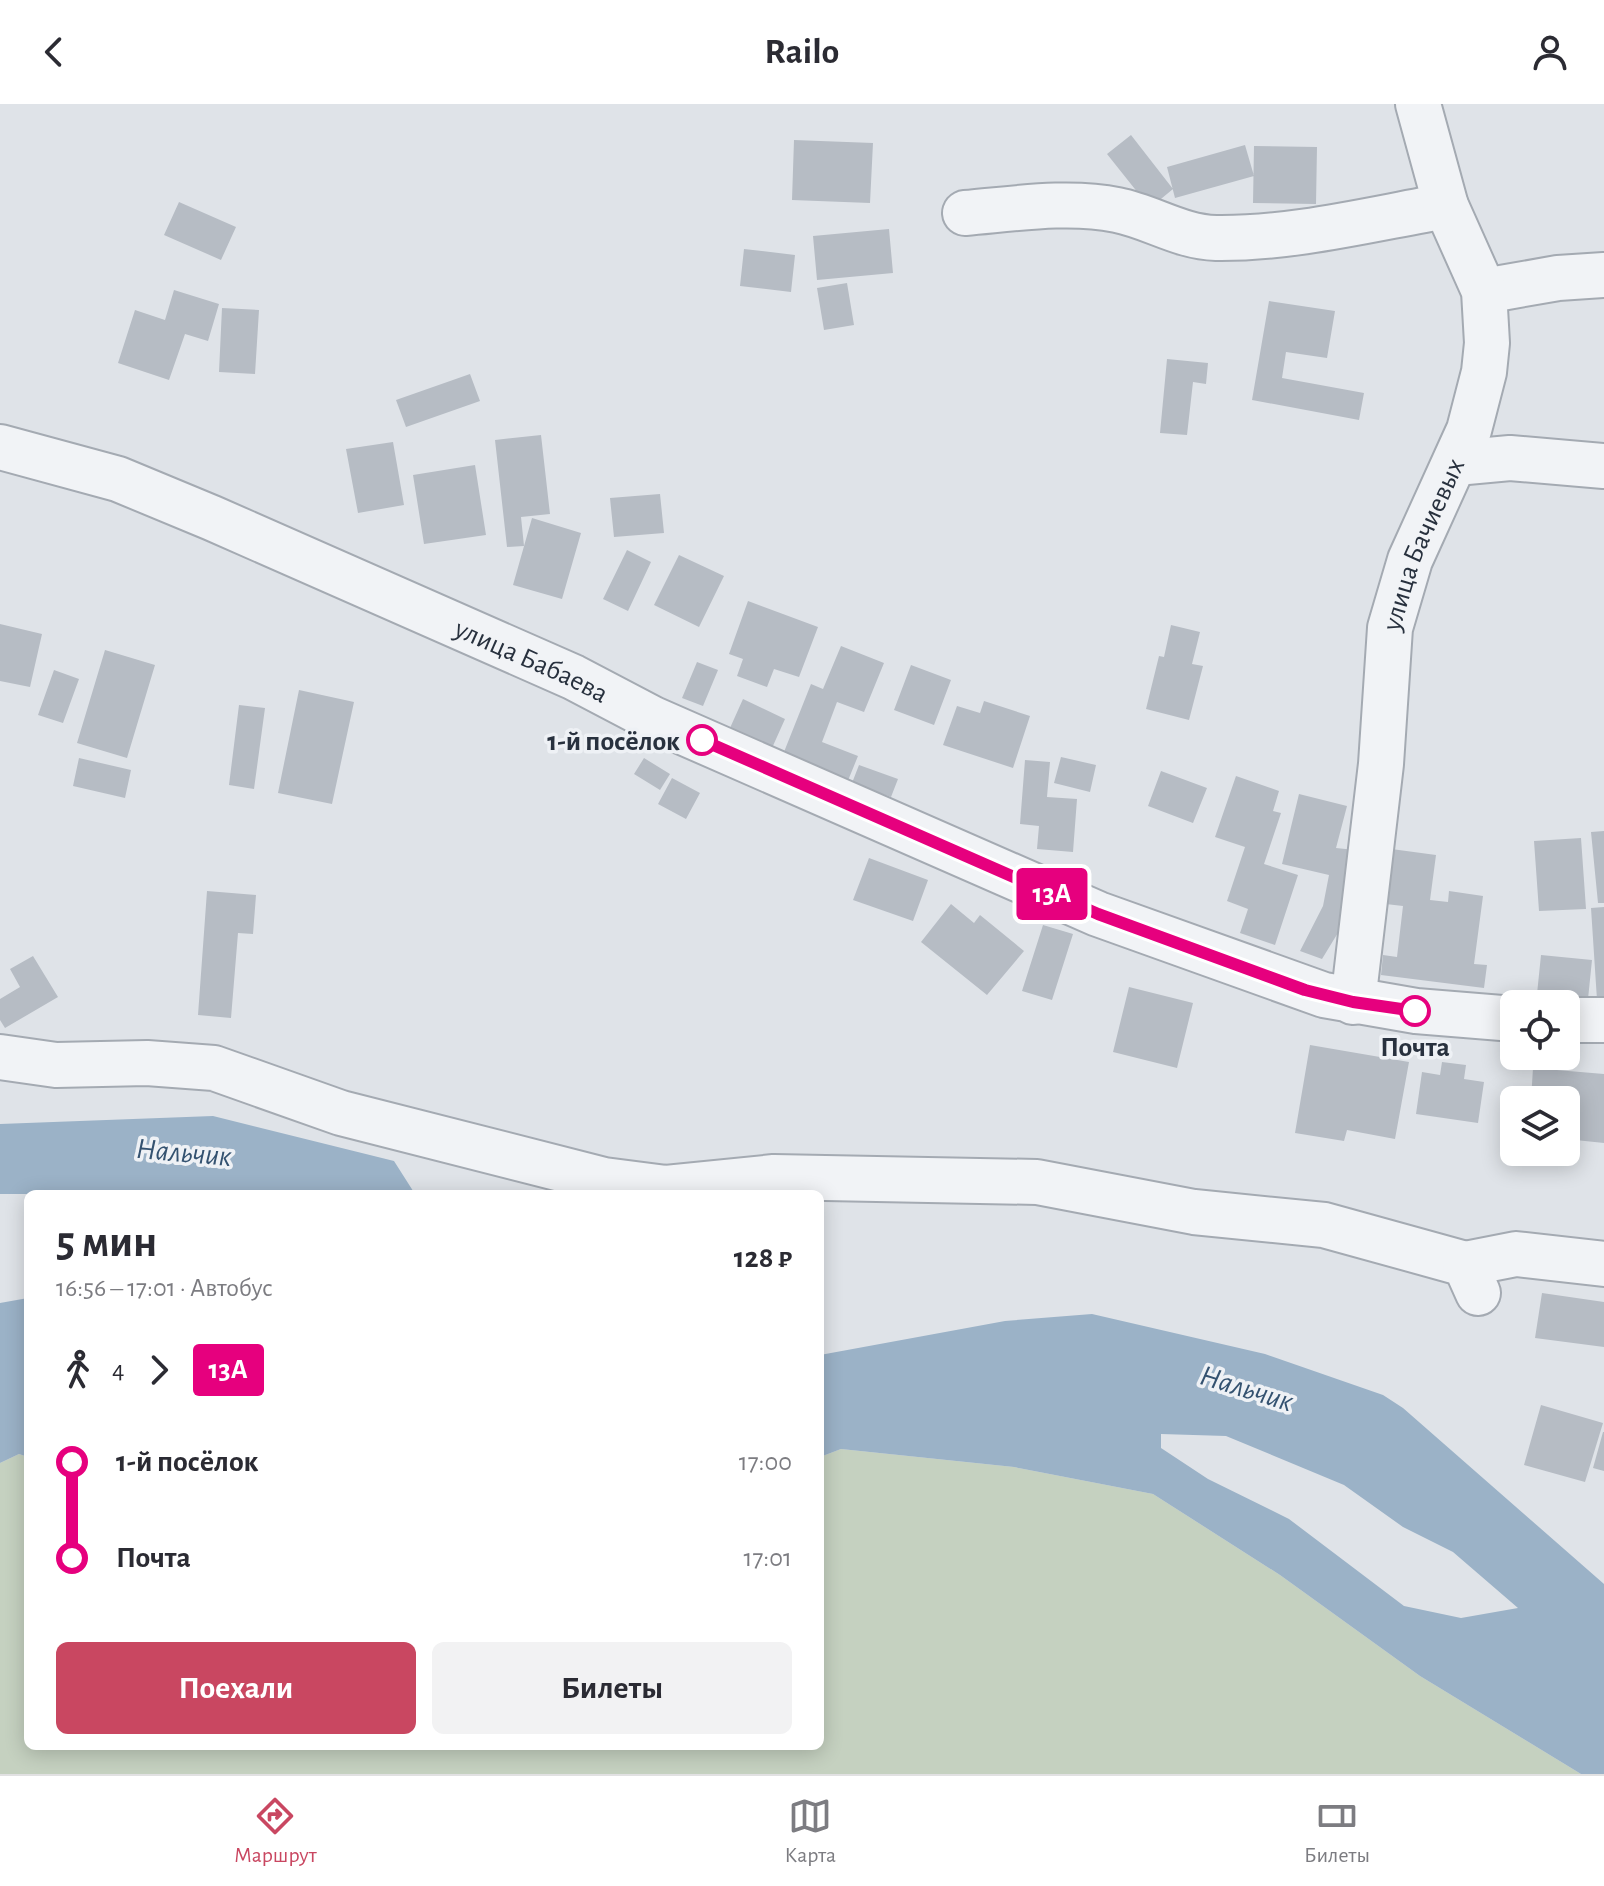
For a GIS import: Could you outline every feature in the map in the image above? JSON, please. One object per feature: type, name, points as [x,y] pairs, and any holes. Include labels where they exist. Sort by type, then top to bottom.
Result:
[{"type":"street","name":"улица Бачиевых","points":[[1353,1002],[1381,764],[1390,628],[1410,560],[1456,463],[1484,372],[1487,315],[1484,291],[1446,206],[1418,104]]},
{"type":"street","points":[[965,213],[1048,207],[1117,210],[1191,236],[1219,238],[1286,233],[1446,206]]},
{"type":"street","points":[[1484,291],[1558,278],[1604,275]]},
{"type":"street","name":"улица Бабаева","points":[[0,447],[118,479],[418,608],[573,677],[653,719],[1098,914],[1259,974],[1353,1002],[1500,1018]]},
{"type":"street","points":[[1456,463],[1510,458],[1604,466]]},
{"type":"street","points":[[1580,1020],[1604,1020]]},
{"type":"street","points":[[0,1057],[56,1065],[147,1063],[214,1068],[341,1113],[604,1180],[666,1188],[774,1177],[1037,1182],[1194,1212],[1324,1225],[1471,1278],[1516,1254],[1604,1264]]},
{"type":"green space","points":[[841,1449],[1014,1467],[1153,1494],[1280,1575],[1420,1676],[1581,1774],[0,1774],[0,1463],[19,1454],[24,1456],[24,1750],[824,1750],[824,1455]]},
{"type":"water","name":"Нальчик","points":[[213,1116],[394,1161],[412,1190],[24,1190],[24,1194],[0,1194],[0,1124]]},
{"type":"water","points":[[24,1299],[24,1456],[19,1454],[0,1463],[0,1303]]},
{"type":"water","name":"Нальчик","points":[[1092,1314],[1265,1354],[1383,1395],[1403,1408],[1604,1584],[1604,1774],[1581,1774],[1420,1676],[1280,1575],[1153,1494],[1014,1467],[841,1449],[824,1455],[824,1354],[1005,1321]],"holes":[[[1161,1434],[1226,1436],[1344,1485],[1403,1527],[1453,1552],[1518,1608],[1461,1618],[1404,1606],[1289,1519],[1208,1479],[1161,1448]]]},
{"type":"building","points":[[1131,135],[1173,189],[1150,208],[1107,154]]},
{"type":"building","points":[[794,140],[873,143],[870,203],[792,200]]},
{"type":"building","points":[[1245,145],[1254,176],[1175,198],[1167,167]]},
{"type":"building","points":[[1254,146],[1317,147],[1316,204],[1253,203]]},
{"type":"building","points":[[179,202],[236,227],[221,260],[164,235]]},
{"type":"building","points":[[889,229],[893,273],[817,280],[813,236]]},
{"type":"building","points":[[744,249],[795,255],[791,292],[740,286]]},
{"type":"building","points":[[847,283],[854,325],[824,330],[817,288]]},
{"type":"building","points":[[174,290],[219,304],[208,341],[185,334],[169,380],[118,363],[135,310],[165,320]]},
{"type":"building","points":[[1269,301],[1335,311],[1327,358],[1286,352],[1282,378],[1364,393],[1359,420],[1252,400]]},
{"type":"building","points":[[222,308],[259,310],[255,374],[219,372]]},
{"type":"building","points":[[1167,359],[1208,363],[1206,384],[1193,382],[1187,435],[1160,433]]},
{"type":"building","points":[[470,374],[480,401],[406,427],[396,400]]},
{"type":"building","points":[[541,435],[550,514],[521,517],[524,546],[507,547],[495,440]]},
{"type":"building","points":[[393,442],[404,505],[358,513],[346,449]]},
{"type":"building","points":[[475,465],[486,535],[424,544],[413,475]]},
{"type":"building","points":[[660,494],[664,533],[614,537],[610,498]]},
{"type":"building","points":[[532,518],[581,533],[562,599],[513,585]]},
{"type":"building","points":[[627,550],[651,562],[628,611],[603,599]]},
{"type":"building","points":[[679,555],[724,576],[699,627],[654,605]]},
{"type":"building","points":[[748,601],[818,627],[799,677],[774,669],[767,687],[737,676],[743,659],[729,654]]},
{"type":"building","points":[[0,624],[42,634],[30,687],[0,681]]},
{"type":"building","points":[[1171,625],[1200,632],[1192,664],[1203,666],[1189,720],[1146,709],[1159,656],[1164,657]]},
{"type":"building","points":[[841,646],[884,663],[864,712],[837,702],[822,742],[858,756],[847,783],[782,757],[811,684],[823,689]]},
{"type":"building","points":[[105,650],[155,665],[127,758],[77,743]]},
{"type":"building","points":[[697,662],[718,670],[703,706],[682,698]]},
{"type":"building","points":[[911,665],[951,680],[934,725],[894,710]]},
{"type":"building","points":[[54,670],[79,679],[63,723],[38,715]]},
{"type":"building","points":[[299,690],[354,702],[332,804],[278,793]]},
{"type":"building","points":[[743,699],[785,719],[772,748],[730,728]]},
{"type":"building","points":[[984,701],[1030,716],[1013,768],[943,745],[957,706],[980,713]]},
{"type":"building","points":[[239,705],[265,708],[254,789],[229,785]]},
{"type":"building","points":[[1061,757],[1096,765],[1090,792],[1054,783]]},
{"type":"building","points":[[79,758],[131,770],[125,798],[73,786]]},
{"type":"building","points":[[644,758],[670,774],[660,790],[634,774]]},
{"type":"building","points":[[1025,760],[1050,762],[1047,797],[1077,799],[1073,852],[1037,849],[1039,826],[1020,824]]},
{"type":"building","points":[[859,765],[898,779],[891,797],[852,783]]},
{"type":"building","points":[[1161,771],[1207,788],[1193,823],[1148,806]]},
{"type":"building","points":[[1236,776],[1279,791],[1273,811],[1281,813],[1264,864],[1298,875],[1275,945],[1240,933],[1248,909],[1227,901],[1245,847],[1215,837]]},
{"type":"building","points":[[672,778],[700,793],[686,819],[658,804]]},
{"type":"building","points":[[1299,794],[1347,806],[1336,848],[1355,850],[1347,918],[1322,959],[1300,951],[1323,906],[1329,875],[1282,864]]},
{"type":"building","points":[[1604,831],[1604,903],[1598,903],[1591,832]]},
{"type":"building","points":[[1581,838],[1586,909],[1539,911],[1534,841]]},
{"type":"building","points":[[1384,848],[1436,855],[1430,900],[1448,902],[1449,891],[1483,896],[1474,964],[1487,965],[1484,988],[1381,975],[1383,955],[1397,957],[1403,906],[1377,903]]},
{"type":"building","points":[[869,858],[928,880],[913,921],[853,900]]},
{"type":"building","points":[[207,891],[256,895],[253,934],[238,933],[231,1018],[198,1015]]},
{"type":"building","points":[[951,904],[974,923],[980,915],[1024,951],[987,995],[921,942]]},
{"type":"building","points":[[1604,907],[1604,1000],[1597,1000],[1591,908]]},
{"type":"building","points":[[1043,925],[1073,934],[1052,1000],[1022,991]]},
{"type":"building","points":[[1541,955],[1592,960],[1588,999],[1580,998],[1580,990],[1537,990]]},
{"type":"building","points":[[33,956],[58,997],[5,1028],[0,1020],[0,999],[20,987],[10,969]]},
{"type":"building","points":[[1129,987],[1193,1003],[1177,1068],[1113,1052]]},
{"type":"building","points":[[1310,1045],[1409,1062],[1395,1139],[1347,1130],[1344,1141],[1295,1133]]},
{"type":"building","points":[[1442,1062],[1466,1065],[1464,1079],[1484,1082],[1478,1123],[1416,1114],[1422,1072],[1440,1075]]},
{"type":"building","points":[[1533,1070],[1604,1074],[1604,1143],[1580,1140],[1580,1086],[1532,1086]]},
{"type":"building","points":[[1542,1293],[1604,1302],[1604,1347],[1535,1338]]},
{"type":"building","points":[[1541,1405],[1603,1423],[1585,1482],[1524,1465]]},
{"type":"building","points":[[1604,1432],[1604,1471],[1593,1468]]},
{"type":"bus line","name":"13А","points":[[702,740],[1098,914],[1285,984],[1353,1002],[1415,1011]]},
{"type":"place","name":"1-й посёлок","points":[[702,740]]},
{"type":"place","name":"Почта","points":[[1415,1011]]}]
